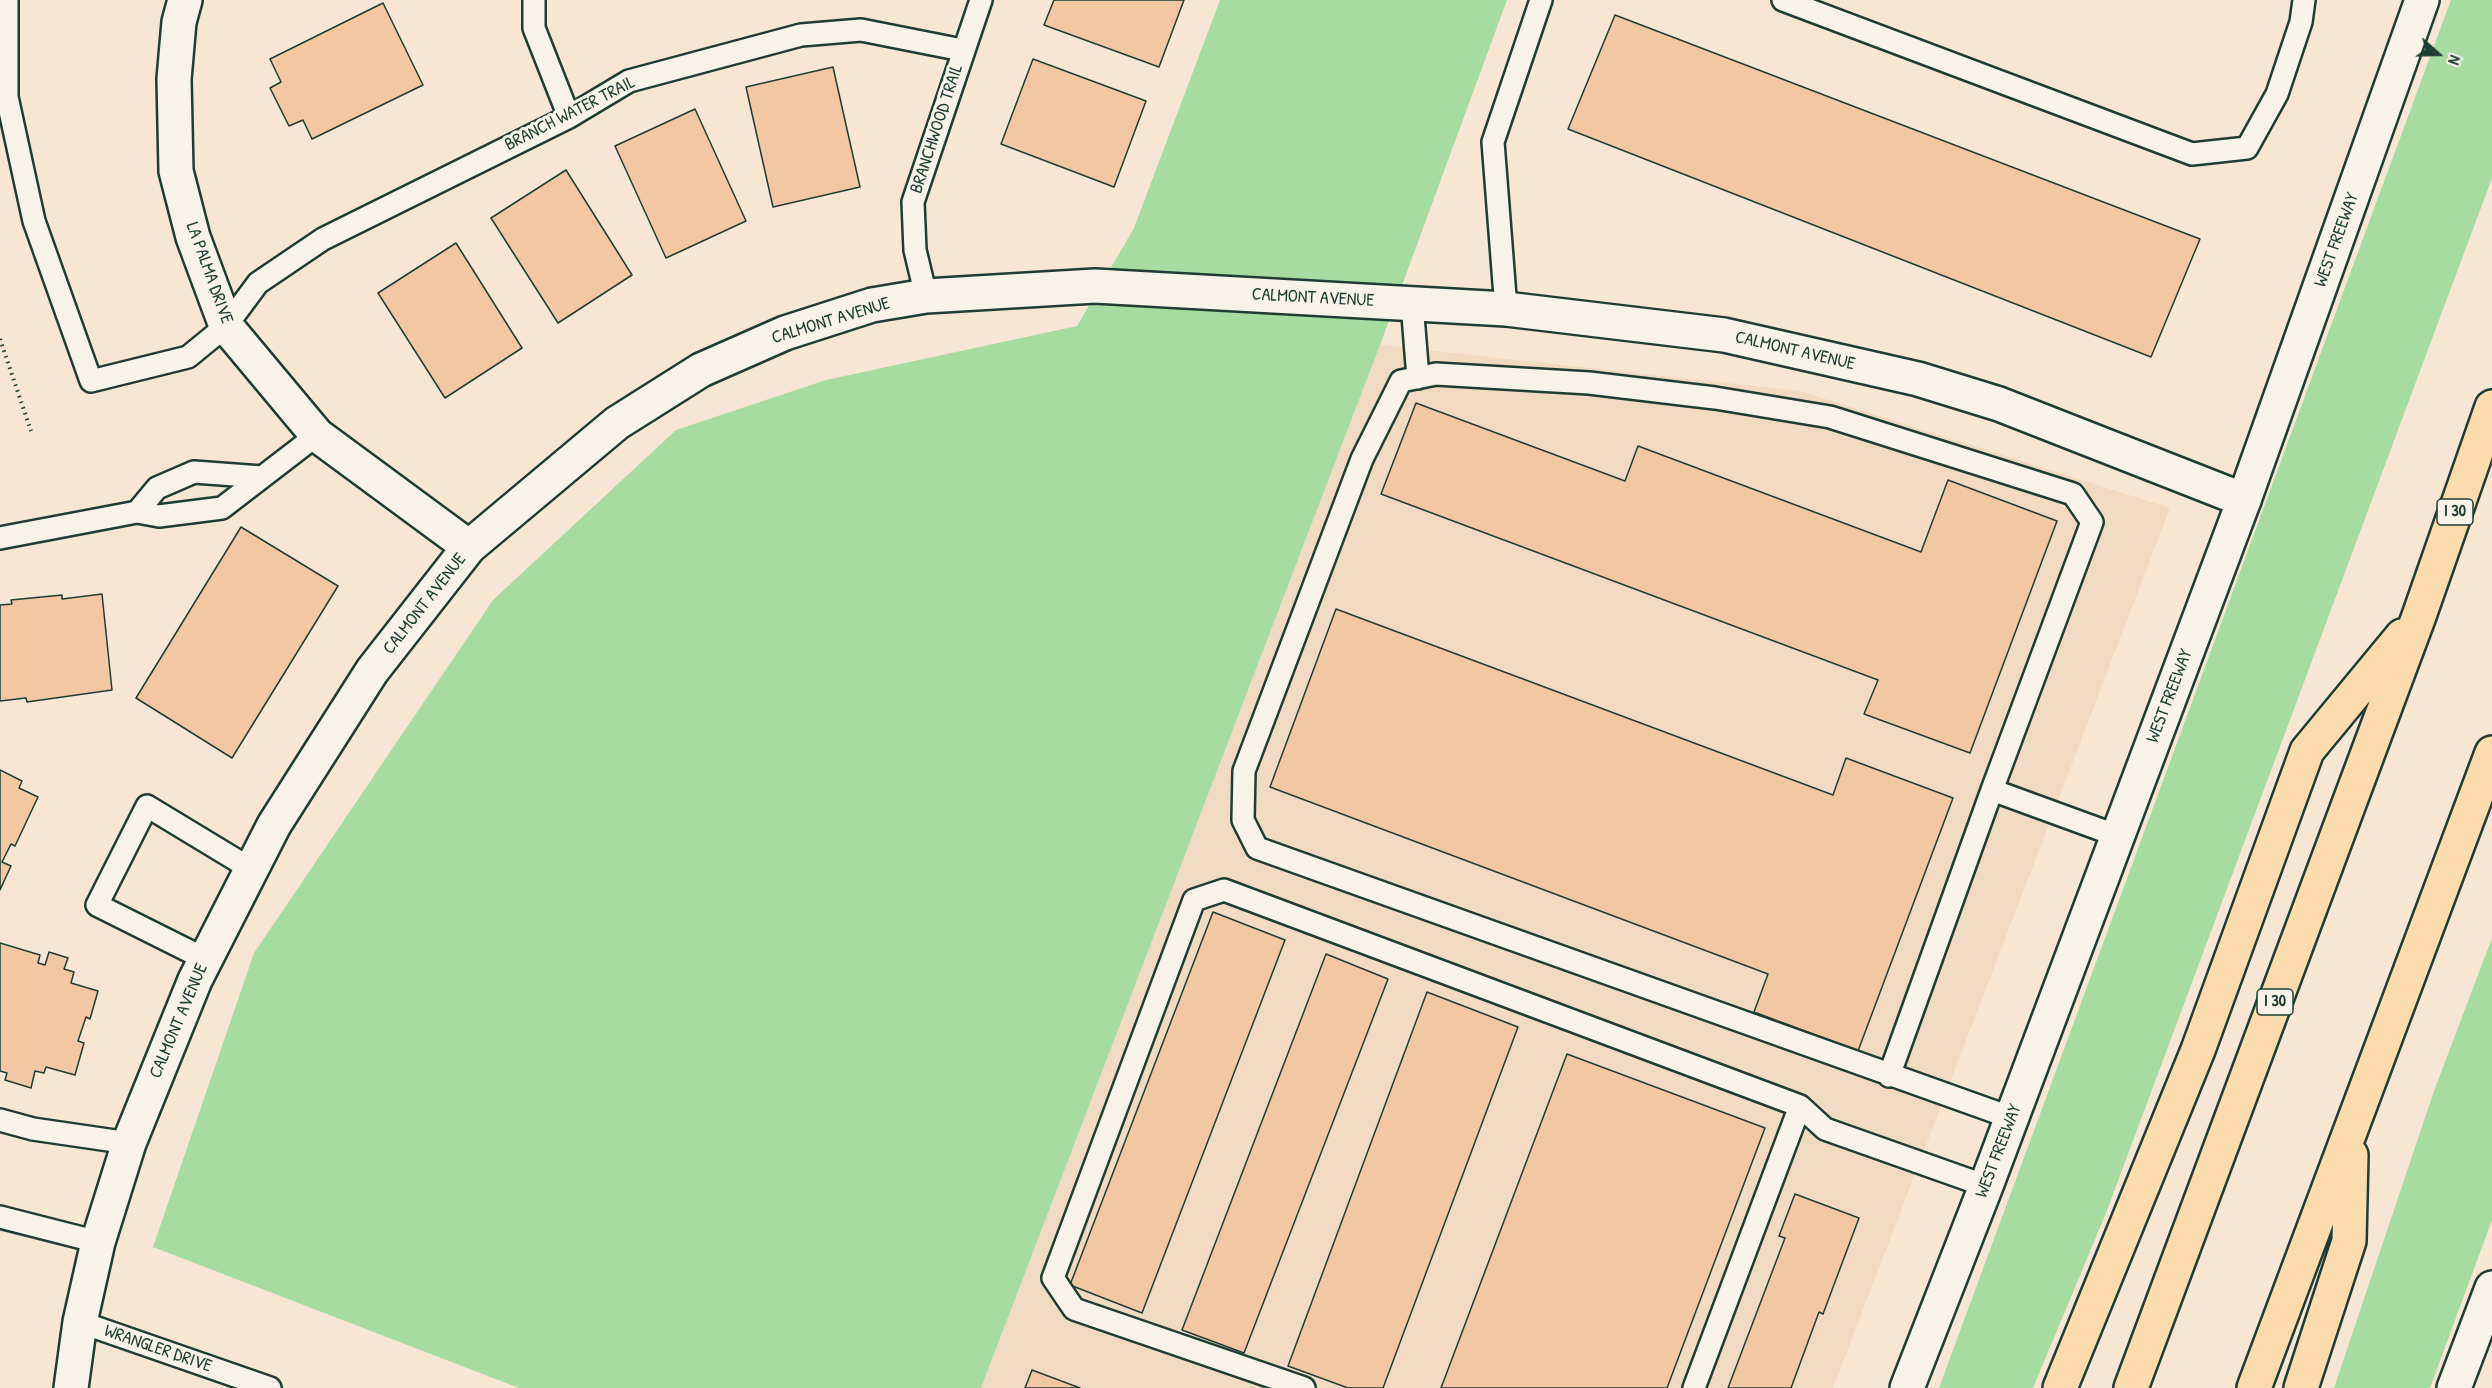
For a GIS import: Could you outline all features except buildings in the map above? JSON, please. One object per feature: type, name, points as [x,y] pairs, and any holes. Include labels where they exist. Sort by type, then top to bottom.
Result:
[{"type":"highway","name":"I 30","points":[[2131,1388],[2419,616],[2492,407]]},
{"type":"highway","points":[[2060,1388],[2079,1347],[2198,1050],[2307,750],[2419,616]]},
{"type":"highway","points":[[2254,1388],[2492,753]]},
{"type":"highway","points":[[2301,1388],[2349,1241],[2351,1130]]},
{"type":"street","name":"LA PALMA DRIVE","points":[[185,0],[179,22],[174,78],[176,171],[193,237],[226,326],[317,435],[469,548]]},
{"type":"street","name":"WEST FREEWAY","points":[[1906,1388],[2012,1118],[2244,500],[2422,0]]},
{"type":"street","name":"CALMONT AVENUE","points":[[71,1388],[80,1322],[98,1242],[129,1143],[205,959],[274,825],[372,671],[469,548],[617,423],[701,370],[785,333],[873,305],[926,296],[1095,286],[1506,309],[1724,335],[1918,379],[1999,404],[2244,500]]},
{"type":"street","points":[[2454,1388],[2492,1288]]},
{"type":"lane","points":[[3,97],[7,0]]},
{"type":"lane","points":[[534,0],[534,28],[569,117]]},
{"type":"lane","name":"BRANCHWOOD TRAIL","points":[[926,296],[915,250],[913,202],[962,50],[981,0]]},
{"type":"lane","points":[[1506,309],[1493,142],[1542,0]]},
{"type":"lane","points":[[1783,0],[2192,154],[2247,148],[2277,94],[2301,22],[2304,0]]},
{"type":"lane","name":"BRANCH WATER TRAIL","points":[[3,97],[34,221],[91,381],[188,357],[226,326],[258,283],[323,239],[569,117],[629,81],[801,34],[861,30],[962,50]]},
{"type":"lane","points":[[1412,303],[1418,378]]},
{"type":"lane","points":[[1889,1076],[2092,522],[2073,494],[1830,417],[1715,398],[1589,383],[1436,374],[1401,381],[1362,459],[1244,771],[1243,820],[1257,848],[1889,1076],[2012,1118]]},
{"type":"lane","points":[[0,538],[137,512],[159,516],[222,508],[317,435]]},
{"type":"lane","points":[[137,512],[157,488],[194,472],[262,477]]},
{"type":"lane","points":[[1992,790],[2118,836]]},
{"type":"lane","points":[[205,959],[97,905],[147,806],[251,869]]},
{"type":"lane","points":[[1304,1388],[1074,1309],[1053,1278],[1194,900],[1224,890],[1800,1106],[1825,1130],[1986,1186]]},
{"type":"lane","points":[[1694,1388],[1800,1106]]},
{"type":"lane","points":[[0,1120],[33,1129],[129,1143]]},
{"type":"lane","points":[[0,1217],[98,1242]]},
{"type":"lane","name":"WRANGLER DRIVE","points":[[80,1322],[270,1388]]},
{"type":"path","points":[[0,339],[31,431]]},
{"type":"shaded area","points":[[1380,345],[1800,391],[2170,508],[1833,1388],[981,1388]]},
{"type":"green space","points":[[1220,0],[1507,0],[1380,345],[981,1388],[519,1388],[153,1247],[254,953],[493,600],[676,430],[826,380],[1077,326],[1134,228]]},
{"type":"green space","points":[[2451,0],[2492,0],[2492,178],[2106,1213],[2033,1388],[1939,1388]]},
{"type":"green space","points":[[2492,938],[2492,1220],[2430,1388],[2334,1388],[2434,1091]]}]
